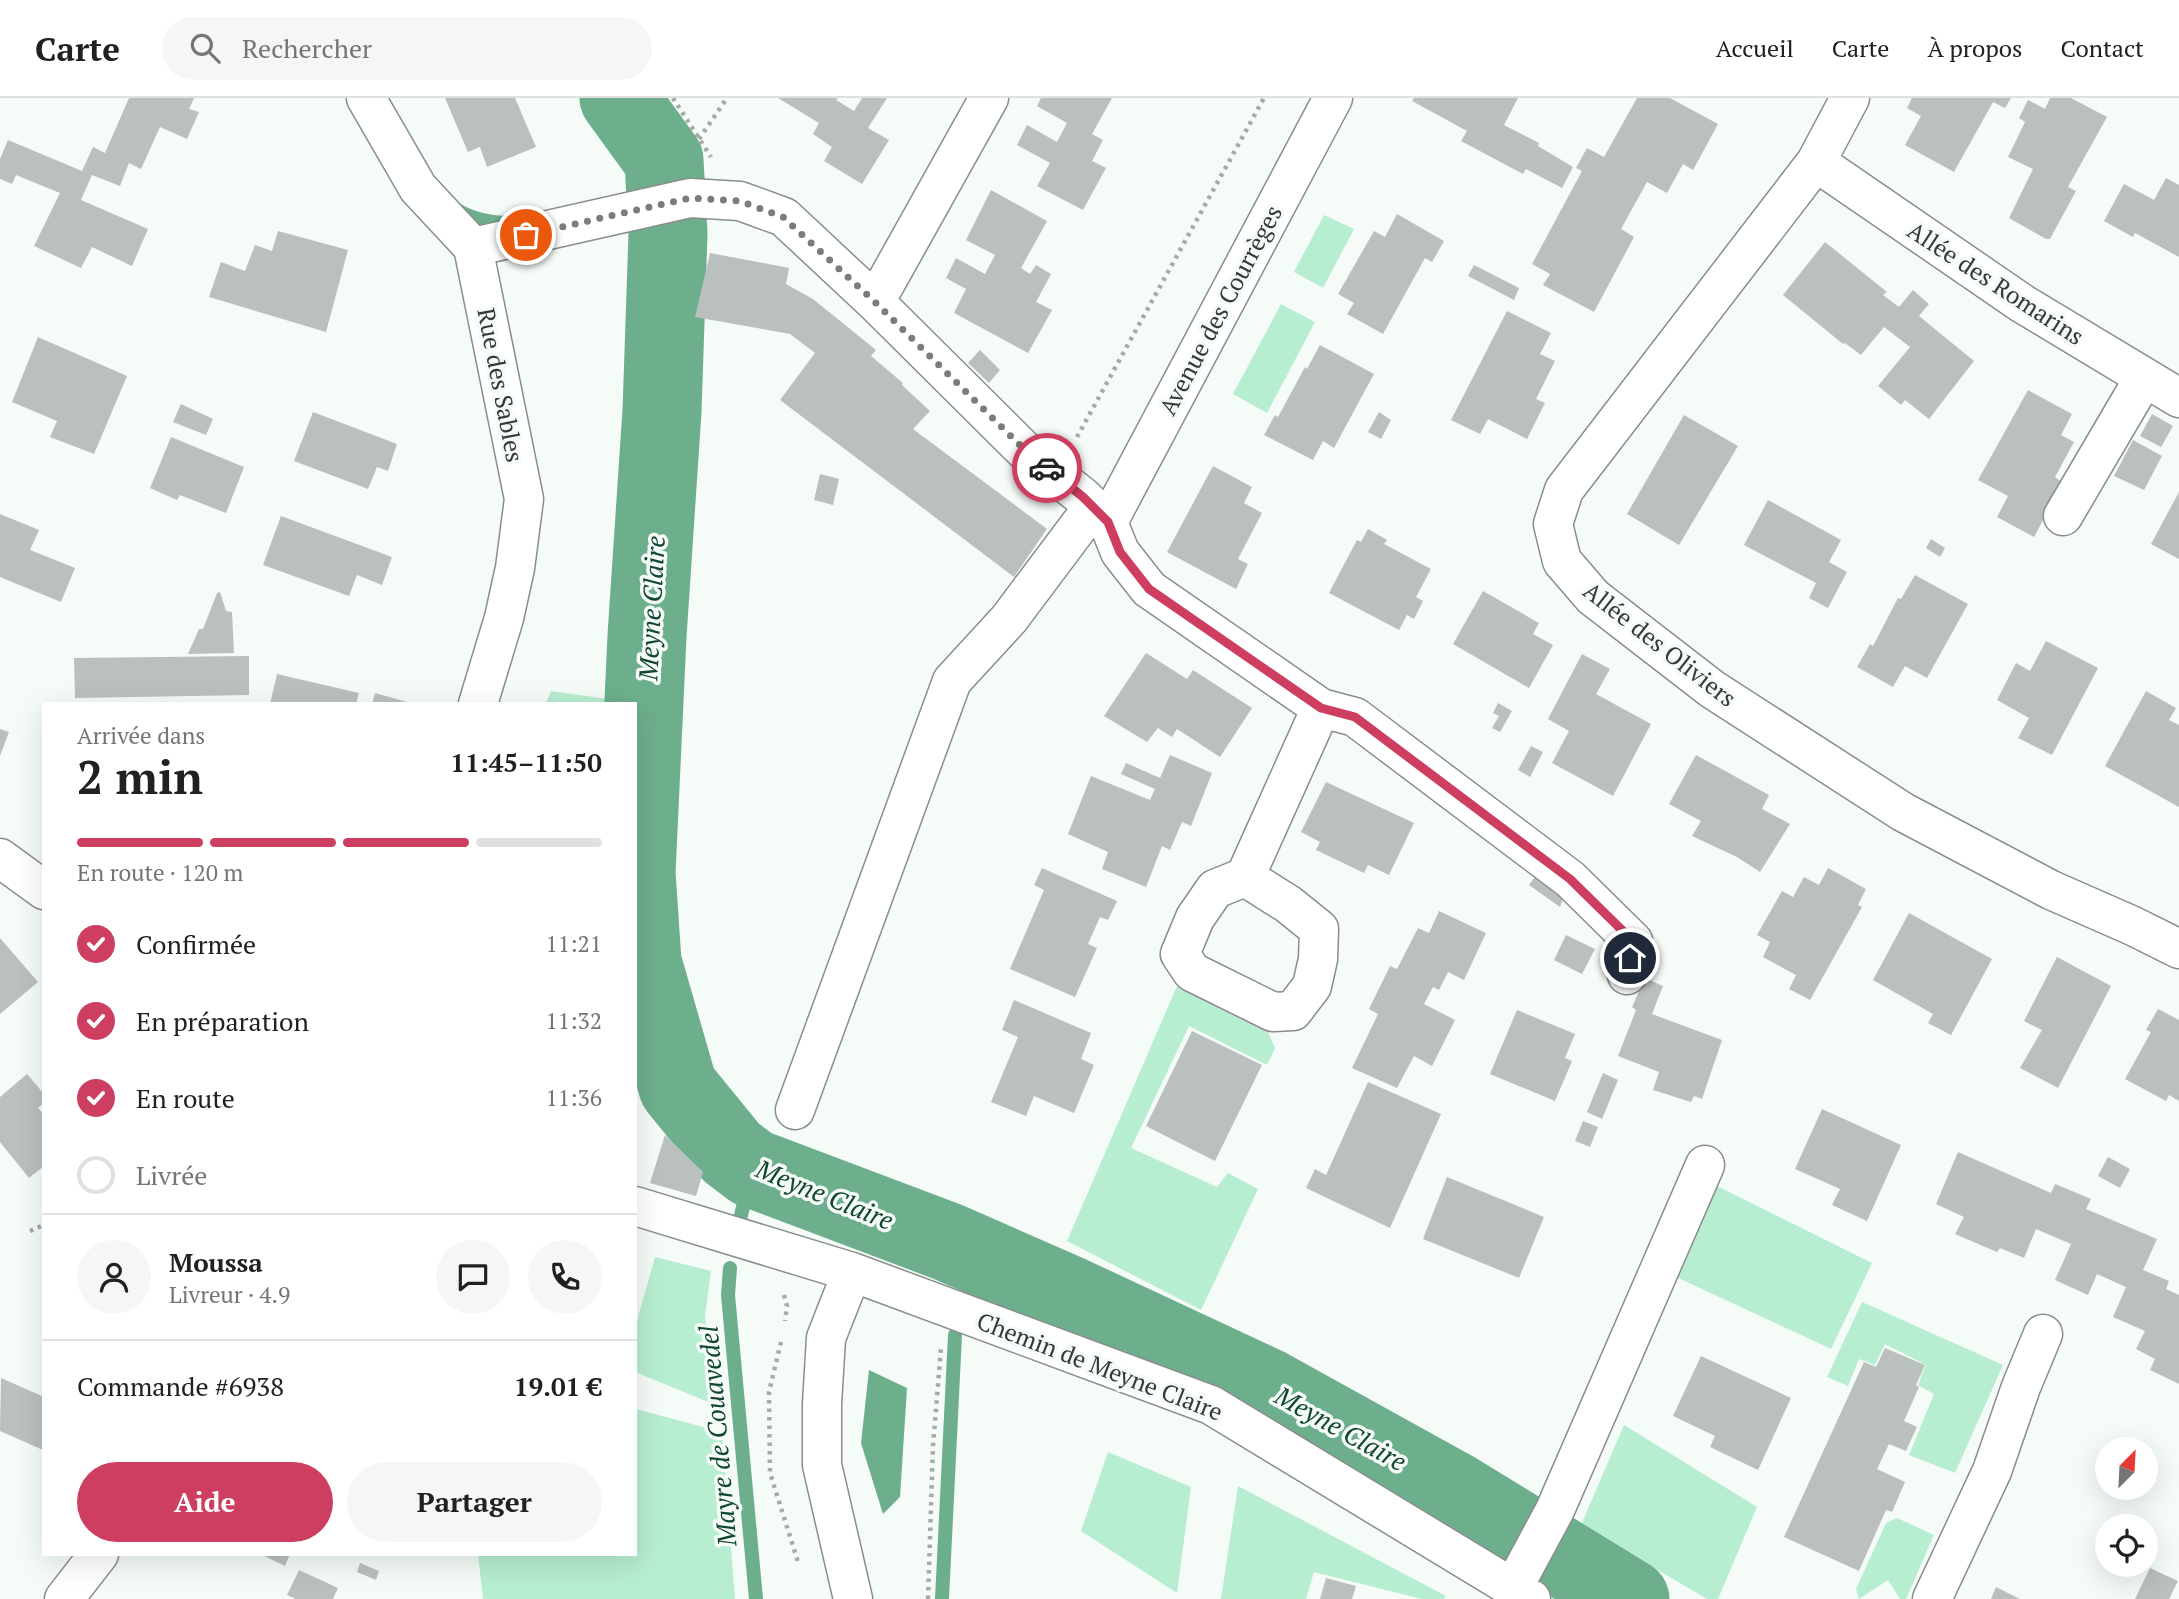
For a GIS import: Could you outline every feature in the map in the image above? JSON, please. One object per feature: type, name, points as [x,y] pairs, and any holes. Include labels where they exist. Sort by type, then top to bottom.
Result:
[{"type":"street","points":[[366,98],[418,188],[473,247],[690,198],[740,201],[783,217],[875,302],[1026,451],[1100,515],[1120,552],[1149,589],[1321,708],[1355,717],[1570,879],[1633,941],[1627,975]]},
{"type":"street","points":[[875,302],[989,98]]},
{"type":"street","name":"Avenue des Courrèges","points":[[796,1110],[952,681],[1100,515],[1333,98]]},
{"type":"street","name":"Allée des Oliviers","points":[[1850,98],[1816,162],[1564,490],[1552,524],[1562,561],[1593,597],[1712,689],[1903,812],[2051,890],[2179,949]]},
{"type":"street","name":"Allée des Romarins","points":[[1816,162],[2023,304],[2179,398]]},
{"type":"street","name":"Rue des Sables","points":[[473,247],[524,499],[515,568],[504,618],[479,702]]},
{"type":"street","points":[[2063,516],[2144,378]]},
{"type":"street","points":[[1245,877],[1321,708]]},
{"type":"street","points":[[0,858],[42,889]]},
{"type":"street","points":[[1524,1583],[1705,1166]]},
{"type":"street","name":"Chemin de Meyne Claire","points":[[637,1207],[852,1272],[1211,1405],[1524,1583]]},
{"type":"street","points":[[852,1272],[826,1338],[822,1465],[853,1599]]},
{"type":"street","points":[[1933,1599],[1992,1471],[2021,1387],[2043,1334]]},
{"type":"street","points":[[64,1599],[97,1556]]},
{"type":"path","points":[[673,98],[740,201]]},
{"type":"path","points":[[699,139],[727,98]]},
{"type":"path","points":[[1069,443],[1076,439],[1264,98]]},
{"type":"path","points":[[30,1231],[42,1226]]},
{"type":"path","points":[[928,1599],[933,1446],[942,1338]]},
{"type":"shaded area","points":[[1324,215],[1354,229],[1323,288],[1294,272]]},
{"type":"shaded area","points":[[1281,304],[1315,322],[1267,413],[1233,394]]},
{"type":"shaded area","points":[[551,691],[622,701],[622,702],[546,702]]},
{"type":"shaded area","points":[[1177,986],[1266,1028],[1275,1048],[1267,1065],[1189,1026],[1131,1148],[1217,1187],[1228,1173],[1258,1189],[1201,1310],[1067,1241]]},
{"type":"shaded area","points":[[1717,1186],[1872,1263],[1831,1349],[1672,1275],[1705,1198]]},
{"type":"shaded area","points":[[655,1257],[711,1271],[705,1316],[718,1406],[637,1373],[637,1321]]},
{"type":"shaded area","points":[[1862,1302],[2003,1365],[1955,1473],[1909,1455],[1934,1394],[1918,1385],[1926,1365],[1885,1344],[1875,1365],[1859,1359],[1848,1386],[1827,1377]]},
{"type":"shaded area","points":[[869,1370],[907,1388],[900,1497],[883,1514],[861,1443]]},
{"type":"shaded area","points":[[637,1409],[722,1432],[735,1599],[483,1599],[478,1556],[637,1556]]},
{"type":"shaded area","points":[[1624,1425],[1757,1507],[1718,1599],[1707,1599],[1581,1525]]},
{"type":"shaded area","points":[[1108,1452],[1191,1487],[1177,1593],[1081,1531]]},
{"type":"shaded area","points":[[1238,1486],[1446,1596],[1443,1599],[1422,1599],[1314,1572],[1306,1599],[1221,1599]]},
{"type":"shaded area","points":[[1897,1518],[1934,1535],[1906,1599],[1900,1599],[1888,1580],[1859,1599],[1856,1589],[1886,1523]]},
{"type":"building","points":[[129,98],[194,98],[189,109],[199,112],[187,139],[160,127],[141,169],[129,163],[120,186],[92,175],[81,200],[148,229],[132,266],[92,247],[81,268],[34,246],[60,193],[16,175],[12,184],[0,179],[0,159],[8,140],[82,171],[93,147],[105,153]]},
{"type":"building","points":[[445,98],[515,98],[536,147],[487,167],[480,147],[468,152]]},
{"type":"building","points":[[778,98],[838,98],[836,100],[854,111],[862,98],[887,98],[868,128],[889,140],[862,184],[824,161],[832,147],[813,134],[819,123]]},
{"type":"building","points":[[1041,98],[1112,98],[1092,134],[1103,140],[1092,161],[1106,168],[1083,210],[1037,186],[1050,163],[1017,145],[1027,125],[1057,142],[1067,123],[1037,106]]},
{"type":"building","points":[[1414,98],[1518,98],[1504,125],[1539,143],[1538,146],[1573,167],[1562,188],[1526,169],[1523,174],[1461,141],[1467,131],[1412,101]]},
{"type":"building","points":[[1637,98],[1670,98],[1718,124],[1693,170],[1683,164],[1667,193],[1647,182],[1621,229],[1634,237],[1594,312],[1543,285],[1550,274],[1532,264],[1582,171],[1576,168],[1587,148],[1604,157]]},
{"type":"building","points":[[1912,98],[2011,98],[2005,108],[1993,102],[1954,172],[1905,145],[1921,116],[1907,108]]},
{"type":"building","points":[[2050,98],[2071,98],[2107,117],[2068,187],[2076,191],[2050,239],[2046,239],[2009,218],[2033,169],[2008,157],[2025,122],[2019,118],[2028,100],[2045,109]]},
{"type":"building","points":[[2166,178],[2179,185],[2179,257],[2135,233],[2133,237],[2104,221],[2124,184],[2154,200]]},
{"type":"building","points":[[991,190],[1047,221],[1021,268],[1030,274],[1036,265],[1051,274],[1036,302],[1052,310],[1028,353],[954,313],[966,289],[946,278],[956,258],[985,274],[995,255],[966,240]]},
{"type":"building","points":[[1397,214],[1444,241],[1432,262],[1425,258],[1383,334],[1347,314],[1354,303],[1338,294],[1374,231],[1385,237]]},
{"type":"building","points":[[278,231],[348,250],[326,332],[209,297],[221,262],[245,271],[255,245],[272,251]]},
{"type":"building","points":[[1825,242],[1887,292],[1883,295],[1899,307],[1913,290],[1929,304],[1919,316],[1974,361],[1929,419],[1905,400],[1901,405],[1878,386],[1910,347],[1884,327],[1861,355],[1843,344],[1783,295]]},
{"type":"building","points":[[710,253],[789,268],[786,284],[813,299],[876,350],[871,356],[930,411],[913,429],[1047,529],[1014,577],[780,400],[815,353],[790,334],[695,317]]},
{"type":"building","points":[[1474,265],[1519,288],[1514,300],[1468,276]]},
{"type":"building","points":[[1507,311],[1551,333],[1540,354],[1555,361],[1536,399],[1545,403],[1527,439],[1488,419],[1480,434],[1451,420]]},
{"type":"building","points":[[38,337],[127,376],[94,454],[50,437],[57,421],[12,402]]},
{"type":"building","points":[[1320,345],[1374,374],[1334,448],[1323,441],[1313,460],[1264,435],[1275,415],[1278,417]]},
{"type":"building","points":[[980,350],[1000,370],[989,383],[968,363]]},
{"type":"building","points":[[2028,390],[2072,414],[2061,435],[2074,442],[2055,477],[2063,483],[2034,537],[1997,517],[2008,496],[1978,480]]},
{"type":"building","points":[[181,404],[213,419],[206,435],[173,422]]},
{"type":"building","points":[[313,412],[397,444],[388,471],[377,467],[368,489],[294,461]]},
{"type":"building","points":[[1379,412],[1391,420],[1381,439],[1368,432]]},
{"type":"building","points":[[2152,414],[2173,426],[2161,447],[2140,436]]},
{"type":"building","points":[[1684,415],[1738,446],[1679,545],[1627,514]]},
{"type":"building","points":[[171,437],[244,467],[226,513],[180,495],[177,500],[150,488]]},
{"type":"building","points":[[2133,440],[2162,456],[2144,490],[2114,476]]},
{"type":"building","points":[[1213,466],[1252,487],[1244,503],[1262,513],[1238,559],[1248,564],[1236,589],[1167,552]]},
{"type":"building","points":[[820,474],[839,479],[833,505],[814,500]]},
{"type":"building","points":[[2179,492],[2179,559],[2151,544]]},
{"type":"building","points":[[1768,500],[1841,540],[1829,562],[1847,572],[1828,608],[1809,598],[1816,583],[1744,545]]},
{"type":"building","points":[[0,514],[39,530],[30,550],[75,568],[61,602],[0,577]]},
{"type":"building","points":[[281,516],[392,557],[382,585],[357,575],[349,596],[263,565]]},
{"type":"building","points":[[1368,529],[1387,540],[1384,544],[1431,569],[1416,597],[1423,601],[1414,619],[1407,615],[1399,630],[1329,593],[1357,540],[1361,542]]},
{"type":"building","points":[[1931,539],[1945,548],[1940,557],[1926,548]]},
{"type":"building","points":[[1915,575],[1968,604],[1927,678],[1905,666],[1893,687],[1857,667],[1870,644],[1873,646],[1898,598],[1901,599]]},
{"type":"building","points":[[1483,591],[1539,623],[1533,634],[1553,645],[1529,688],[1453,644]]},
{"type":"building","points":[[220,592],[226,611],[232,612],[234,653],[188,654],[199,629],[203,629],[217,593]]},
{"type":"building","points":[[2046,641],[2098,668],[2052,755],[2018,738],[2029,718],[1997,700],[2016,663],[2030,671]]},
{"type":"building","points":[[1146,653],[1187,679],[1193,670],[1252,708],[1220,757],[1177,729],[1172,737],[1158,728],[1147,742],[1104,716]]},
{"type":"building","points":[[1582,654],[1610,669],[1596,694],[1651,724],[1613,796],[1552,763],[1569,731],[1548,719]]},
{"type":"building","points":[[249,656],[249,695],[75,698],[74,658]]},
{"type":"building","points":[[277,674],[359,693],[357,702],[270,702]]},
{"type":"building","points":[[2146,691],[2176,708],[2169,720],[2179,725],[2179,807],[2105,766]]},
{"type":"building","points":[[375,693],[407,702],[373,702]]},
{"type":"building","points":[[1498,703],[1512,711],[1500,732],[1492,728],[1499,716],[1493,713]]},
{"type":"building","points":[[0,729],[9,732],[0,756]]},
{"type":"building","points":[[1531,746],[1543,752],[1530,777],[1518,770]]},
{"type":"building","points":[[1170,755],[1212,773],[1191,826],[1182,822],[1170,850],[1162,846],[1146,887],[1102,869],[1108,852],[1068,834],[1091,776],[1150,800],[1155,789],[1121,774],[1126,763],[1160,778]]},
{"type":"building","points":[[1696,755],[1769,795],[1762,809],[1790,824],[1760,872],[1737,857],[1692,836],[1701,821],[1669,804]]},
{"type":"building","points":[[1326,782],[1414,823],[1389,875],[1368,865],[1364,873],[1316,850],[1320,842],[1301,832]]},
{"type":"building","points":[[1042,868],[1117,901],[1108,920],[1100,917],[1088,944],[1097,948],[1075,997],[1010,969],[1044,890],[1034,885]]},
{"type":"building","points":[[1828,868],[1866,889],[1858,905],[1862,907],[1810,1000],[1789,989],[1796,975],[1763,957],[1770,942],[1757,935],[1782,891],[1793,897],[1804,877],[1819,885]]},
{"type":"building","points":[[1540,870],[1566,891],[1560,907],[1529,885]]},
{"type":"building","points":[[1439,911],[1486,933],[1464,980],[1448,972],[1439,990],[1433,987],[1424,1004],[1455,1020],[1432,1066],[1414,1056],[1397,1088],[1352,1068],[1378,1014],[1369,1009],[1390,966],[1397,969],[1418,928],[1429,933]]},
{"type":"building","points":[[1909,913],[1992,959],[1951,1035],[1928,1023],[1933,1014],[1873,980]]},
{"type":"building","points":[[1566,935],[1595,949],[1582,974],[1554,960]]},
{"type":"building","points":[[0,938],[38,982],[0,1014]]},
{"type":"building","points":[[2057,957],[2111,986],[2058,1088],[2020,1068],[2042,1030],[2024,1021]]},
{"type":"building","points":[[1645,978],[1663,986],[1652,1014],[1722,1040],[1702,1099],[1694,1096],[1691,1102],[1653,1090],[1659,1072],[1618,1056],[1636,1010],[1632,1007]]},
{"type":"building","points":[[1014,1000],[1091,1033],[1081,1059],[1094,1065],[1074,1113],[1034,1096],[1026,1116],[991,1102],[1018,1037],[1002,1030]]},
{"type":"building","points":[[2158,1009],[2179,1020],[2179,1101],[2169,1095],[2166,1101],[2125,1079],[2151,1032],[2146,1030]]},
{"type":"building","points":[[1517,1010],[1575,1034],[1565,1058],[1572,1061],[1555,1101],[1490,1074]]},
{"type":"building","points":[[1192,1031],[1262,1065],[1215,1161],[1146,1126]]},
{"type":"building","points":[[1603,1073],[1618,1080],[1602,1119],[1587,1112]]},
{"type":"building","points":[[27,1074],[42,1092],[42,1105],[38,1108],[42,1113],[42,1168],[29,1178],[0,1142],[0,1097]]},
{"type":"building","points":[[1368,1082],[1441,1114],[1390,1228],[1306,1188],[1315,1169],[1326,1175]]},
{"type":"building","points":[[1822,1109],[1901,1145],[1867,1221],[1832,1205],[1840,1189],[1795,1169]]},
{"type":"building","points":[[1583,1121],[1598,1127],[1590,1147],[1575,1141]]},
{"type":"building","points":[[665,1135],[703,1172],[696,1196],[650,1183]]},
{"type":"building","points":[[1958,1152],[2051,1193],[2055,1184],[2091,1199],[2086,1209],[2157,1239],[2143,1270],[2169,1281],[2166,1289],[2179,1295],[2179,1384],[2150,1370],[2155,1359],[2136,1349],[2145,1331],[2113,1317],[2126,1287],[2097,1274],[2088,1295],[2055,1280],[2071,1244],[2036,1229],[2024,1258],[2000,1248],[1997,1252],[1955,1234],[1964,1217],[1936,1204]]},
{"type":"building","points":[[2108,1157],[2130,1169],[2120,1188],[2098,1176]]},
{"type":"building","points":[[1447,1177],[1544,1217],[1519,1278],[1423,1239]]},
{"type":"building","points":[[1885,1348],[1925,1365],[1916,1385],[1919,1387],[1904,1421],[1917,1427],[1906,1451],[1889,1444],[1877,1469],[1905,1482],[1892,1512],[1886,1510],[1859,1571],[1784,1537],[1864,1362],[1876,1367]]},
{"type":"building","points":[[1701,1356],[1791,1398],[1758,1470],[1710,1447],[1715,1436],[1673,1416]]},
{"type":"building","points":[[1,1378],[42,1396],[42,1450],[0,1431]]},
{"type":"building","points":[[264,1556],[289,1556],[285,1566]]},
{"type":"building","points":[[360,1563],[379,1571],[376,1580],[357,1572]]},
{"type":"building","points":[[299,1570],[338,1588],[333,1599],[296,1599],[287,1595]]},
{"type":"building","points":[[2158,1572],[2178,1581],[2169,1599],[2135,1599],[2146,1577],[2158,1577]]},
{"type":"building","points":[[1326,1578],[1356,1586],[1352,1599],[1320,1599]]},
{"type":"building","points":[[1996,1587],[2020,1599],[1991,1599]]},
{"type":"waterway","name":"Meyne Claire","points":[[619,98],[664,160],[668,234],[662,411],[647,636],[637,851]]},
{"type":"waterway","points":[[457,210],[483,220],[511,223]]},
{"type":"waterway","name":"Meyne Claire","points":[[637,888],[642,962],[678,1087],[731,1152],[752,1168],[948,1242],[1268,1388],[1454,1491],[1630,1599]]},
{"type":"waterway","name":"Mayre de Couavedel","points":[[740,1220],[752,1168]]},
{"type":"waterway","points":[[947,1275],[948,1242]]},
{"type":"waterway","name":"Mayre de Couavedel","points":[[730,1268],[728,1295],[756,1599]]},
{"type":"waterway","points":[[942,1599],[955,1335]]},
{"type":"way so far","points":[[526,235],[690,198],[740,201],[783,217],[875,302],[1026,451],[1047,468]]},
{"type":"route","points":[[1047,468],[1083,497],[1108,522],[1120,552],[1149,589],[1321,708],[1355,717],[1570,879],[1633,941],[1630,958]]}]
